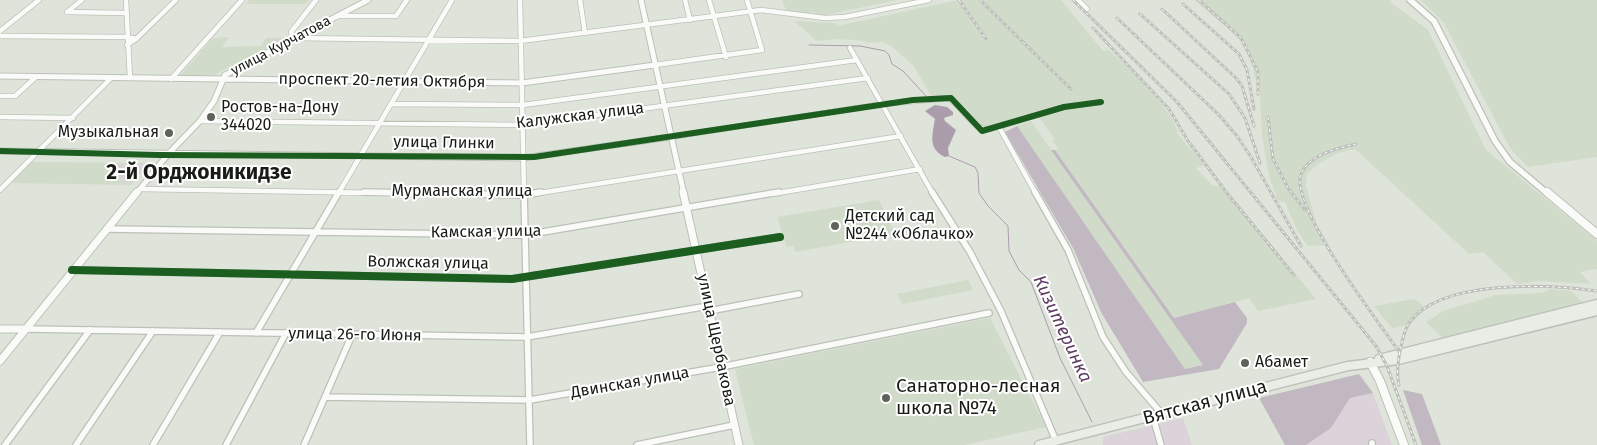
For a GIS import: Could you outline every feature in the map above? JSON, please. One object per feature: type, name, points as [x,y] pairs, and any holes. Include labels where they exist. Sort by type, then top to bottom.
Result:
[{"type":"main road","points":[[1410,0],[1434,21],[1495,141],[1510,162],[1595,231]]},
{"type":"main road","name":"Вятская улица","points":[[1370,362],[1388,355],[1597,304]]},
{"type":"main road","name":"Вятская улица","points":[[1039,445],[1339,368],[1370,362],[1398,360],[1597,311]]},
{"type":"main road","points":[[1370,362],[1380,381],[1404,445]]},
{"type":"street","points":[[0,31],[39,0]]},
{"type":"street","points":[[82,0],[67,12],[127,12]]},
{"type":"street","points":[[127,0],[127,45],[130,78]]},
{"type":"street","points":[[127,45],[136,39],[176,0]]},
{"type":"street","points":[[170,79],[242,0]]},
{"type":"street","points":[[316,0],[291,32],[293,38],[520,41],[714,18],[750,11],[775,10],[805,16],[837,18],[929,0]]},
{"type":"street","name":"улица Курчатова","points":[[222,80],[231,70],[367,0]]},
{"type":"street","points":[[336,16],[396,16],[407,0]]},
{"type":"street","points":[[256,333],[452,0]]},
{"type":"street","points":[[520,0],[530,445]]},
{"type":"street","points":[[580,0],[585,33]]},
{"type":"street","name":"улица Щербакова","points":[[641,0],[739,445]]},
{"type":"street","points":[[685,0],[690,20]]},
{"type":"street","points":[[709,0],[726,57]]},
{"type":"street","points":[[746,0],[750,11]]},
{"type":"street","points":[[1078,0],[1087,9]]},
{"type":"street","name":"проспект 20-летия Октября","points":[[0,76],[522,83],[757,52],[762,50],[750,11]]},
{"type":"street","points":[[0,36],[127,37],[136,39]]},
{"type":"street","points":[[850,48],[930,189],[970,252],[1001,311],[1056,441]]},
{"type":"street","points":[[391,104],[523,105],[857,60]]},
{"type":"street","points":[[0,96],[15,96],[36,77]]},
{"type":"street","points":[[1,188],[111,78]]},
{"type":"street","name":"Калужская улица","points":[[200,121],[523,125],[868,78]]},
{"type":"street","points":[[0,361],[72,270],[169,153],[200,121],[214,101],[222,80]]},
{"type":"street","name":"улица Глинки","points":[[0,151],[37,153],[524,158],[883,104],[951,98],[982,131],[999,127]]},
{"type":"street","points":[[1101,102],[1064,107],[999,127],[1013,158],[1054,224],[1070,254],[1098,327],[1126,372],[1158,416],[1161,445]]},
{"type":"street","points":[[0,117],[72,118]]},
{"type":"street","name":"Мурманская улица","points":[[140,189],[525,195],[900,136]]},
{"type":"street","name":"Камская улица","points":[[107,229],[524,235],[920,170]]},
{"type":"street","name":"Волжская улица","points":[[72,270],[290,275],[525,277],[780,237]]},
{"type":"street","name":"улица 26-го Июня","points":[[0,329],[527,337],[799,294]]},
{"type":"street","name":"Двинская улица","points":[[326,397],[530,400],[721,367],[989,313]]},
{"type":"street","points":[[5,445],[90,330]]},
{"type":"street","points":[[76,445],[153,332]]},
{"type":"street","points":[[153,445],[220,332]]},
{"type":"street","points":[[226,445],[286,333]]},
{"type":"street","points":[[304,445],[352,335]]},
{"type":"street","points":[[637,445],[734,425]]},
{"type":"shaded area","points":[[249,0],[309,0],[306,4],[246,4]]},
{"type":"shaded area","points":[[782,0],[897,0],[820,16],[812,12],[806,14],[786,10]]},
{"type":"shaded area","points":[[958,0],[1061,0],[1103,51],[1109,50],[1162,105],[1172,119],[1178,131],[1176,132],[1204,165],[1196,168],[1213,186],[1222,185],[1316,299],[1258,311],[1249,298],[1174,318],[1055,150],[1059,149],[1052,140],[1055,139],[1037,115],[987,131],[979,128],[952,96],[933,99],[913,65],[891,46],[883,42],[865,43],[865,41],[838,39],[817,41],[794,21],[836,23],[837,26]]},
{"type":"shaded area","points":[[1194,0],[1391,0],[1390,2],[1428,30],[1486,150],[1597,241],[1597,269],[1580,272],[1591,284],[1539,281],[1517,284],[1483,252],[1469,254],[1355,149],[1338,153],[1318,164],[1307,174],[1306,185],[1316,223],[1329,245],[1308,246],[1297,230],[1285,202],[1278,201],[1269,176],[1262,134],[1259,80],[1255,79],[1253,67],[1244,45],[1233,33]]},
{"type":"shaded area","points":[[1421,0],[1597,0],[1597,157],[1528,167],[1510,148],[1446,25]]},
{"type":"shaded area","points":[[229,37],[222,47],[261,46],[266,38],[285,38],[208,78],[179,77],[213,38]]},
{"type":"shaded area","points":[[935,105],[947,107],[953,112],[953,115],[944,118],[956,130],[948,148],[949,156],[945,157],[936,150],[932,141],[935,119],[925,111]]},
{"type":"shaded area","points":[[1031,121],[1203,365],[1185,369],[1017,126]]},
{"type":"shaded area","points":[[1017,126],[1185,369],[1203,365],[1051,150],[1055,150],[1174,318],[1235,302],[1247,318],[1247,323],[1219,369],[1143,382],[1102,314],[1073,248],[1005,132]]},
{"type":"shaded area","points":[[30,162],[149,163],[131,185],[10,183]]},
{"type":"shaded area","points":[[121,164],[147,164],[132,182],[120,182],[124,177],[110,177]]},
{"type":"shaded area","name":"Детский сад №244 «Облачко»","points":[[879,200],[895,234],[795,252],[793,246],[787,247],[777,217]]},
{"type":"shaded area","points":[[968,280],[973,290],[902,304],[897,294]]},
{"type":"shaded area","points":[[1550,289],[1571,291],[1584,304],[1442,338],[1426,322],[1443,311],[1496,295],[1542,293]]},
{"type":"shaded area","points":[[1415,299],[1424,307],[1407,325],[1392,328],[1374,306]]},
{"type":"shaded area","name":"Санаторно-лесная школа №74","points":[[990,318],[1046,427],[964,445],[754,445],[735,369]]},
{"type":"shaded area","points":[[1359,374],[1373,393],[1350,398],[1331,428],[1306,445],[1285,445],[1259,398]]},
{"type":"shaded area","points":[[1403,390],[1422,394],[1441,445],[1422,445]]},
{"type":"shaded area","points":[[1373,393],[1392,445],[1306,445],[1331,428],[1350,398]]},
{"type":"shaded area","points":[[1183,418],[1192,445],[1103,445],[1103,437]]},
{"type":"waterway","name":"Кизитеринка","points":[[809,45],[860,46],[885,51],[889,55],[892,64],[903,71],[926,96]]},
{"type":"waterway","name":"Кизитеринка","points":[[949,156],[975,167],[978,173],[979,193],[988,206],[1008,226],[1009,251],[1019,270],[1031,282],[1060,358],[1092,422]]},
{"type":"railway","points":[[959,0],[986,39]]},
{"type":"railway","points":[[980,0],[1071,89]]},
{"type":"railway","points":[[1073,0],[1177,102],[1376,346],[1387,366],[1416,445]]},
{"type":"railway","points":[[1199,0],[1241,38],[1258,72],[1258,94]]},
{"type":"railway","points":[[1183,4],[1239,54],[1247,70],[1254,109]]},
{"type":"railway","points":[[1162,9],[1236,78],[1242,86],[1254,126]]},
{"type":"railway","points":[[1140,14],[1229,94],[1245,118],[1260,163]]},
{"type":"railway","points":[[1117,18],[1218,114],[1237,136],[1251,157],[1301,246]]},
{"type":"railway","points":[[1093,28],[1169,109],[1188,141],[1227,193],[1294,275]]},
{"type":"railway","points":[[1268,117],[1273,159],[1288,188],[1305,210]]},
{"type":"railway","points":[[1356,144],[1324,153],[1310,162],[1301,174],[1301,190],[1322,237],[1339,265],[1400,353]]},
{"type":"railway","points":[[1400,353],[1406,328],[1410,322],[1425,308],[1446,298],[1470,291],[1525,286],[1597,291]]},
{"type":"railway","points":[[1399,385],[1398,361],[1400,353]]},
{"type":"cycle path","points":[[0,151],[160,155],[534,157],[913,100],[951,98],[982,131],[1064,107],[1101,102]]},
{"type":"cycle path","points":[[72,270],[512,279],[780,237]]},
{"type":"place","name":"Ростов-на-Дону 344020","points":[[211,117]]},
{"type":"place","name":"Музыкальная","points":[[169,133]]},
{"type":"place","name":"Детский сад №244 «Облачко»","points":[[835,226]]},
{"type":"place","name":"Абамет","points":[[1245,363]]},
{"type":"place","name":"Санаторно-лесная школа №74","points":[[886,398]]},
{"type":"district","name":"2-й Орджоникидзе","points":[[199,173]]}]
